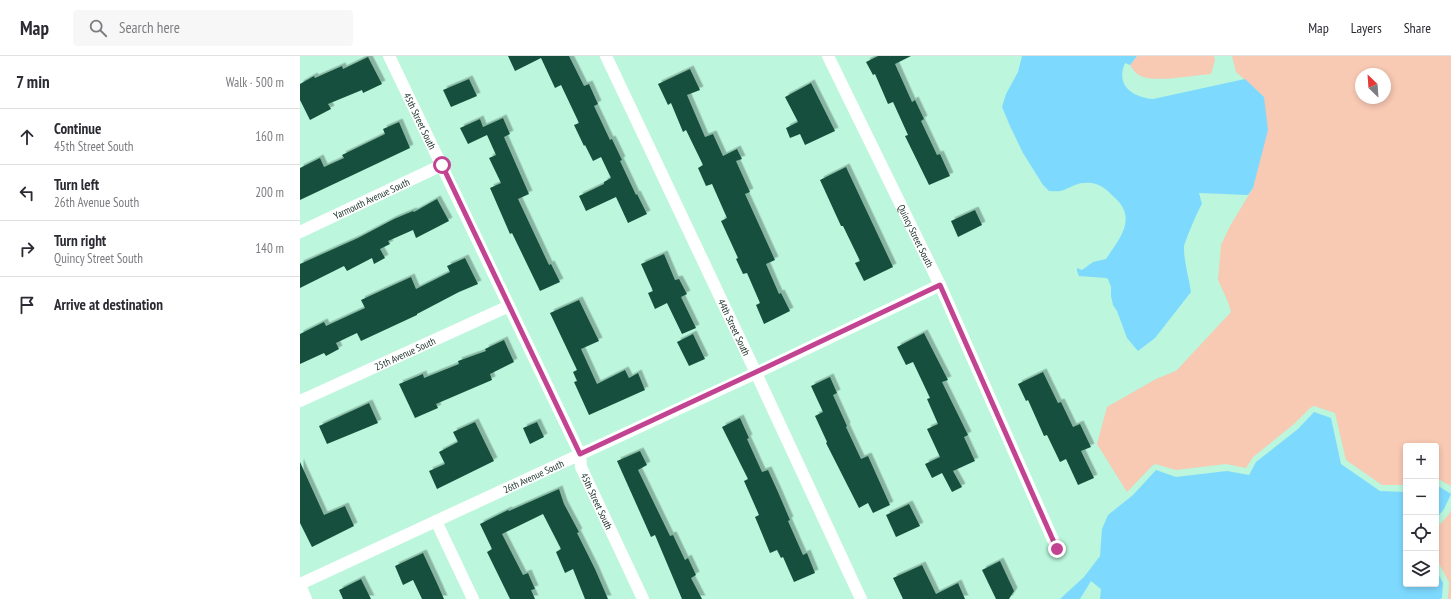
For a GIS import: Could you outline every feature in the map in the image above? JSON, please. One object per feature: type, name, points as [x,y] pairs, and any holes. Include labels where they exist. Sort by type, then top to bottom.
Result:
[{"type":"street","name":"45th Street South","points":[[389,56],[580,454],[581,467],[643,599]]},
{"type":"street","name":"44th Street South","points":[[606,56],[756,372],[861,599]]},
{"type":"street","name":"Quincy Street South","points":[[828,56],[940,285],[1057,549]]},
{"type":"street","name":"Yarmouth Avenue South","points":[[300,232],[442,165]]},
{"type":"street","name":"26th Avenue South","points":[[300,585],[940,285]]},
{"type":"street","name":"25th Avenue South","points":[[300,402],[509,306]]},
{"type":"street","points":[[436,521],[473,599]]},
{"type":"street","points":[[300,585],[306,599]]},
{"type":"shaded area","points":[[1137,56],[1214,56],[1215,60],[1211,74],[1155,79],[1141,76],[1133,70],[1130,65]]},
{"type":"shaded area","points":[[1232,56],[1451,56],[1451,486],[1439,480],[1439,443],[1403,443],[1403,485],[1382,485],[1346,460],[1335,413],[1314,406],[1253,457],[1246,468],[1226,464],[1176,470],[1155,464],[1127,492],[1097,444],[1107,407],[1156,379],[1176,371],[1231,312],[1218,280],[1221,245],[1230,226],[1253,188],[1264,97],[1236,72]]},
{"type":"shaded area","points":[[1451,510],[1451,599],[1448,599],[1449,582],[1439,564],[1439,526]]},
{"type":"water","points":[[1022,56],[1137,56],[1130,65],[1125,63],[1122,78],[1128,89],[1139,96],[1146,98],[1153,99],[1245,79],[1264,97],[1268,130],[1253,188],[1248,195],[1199,193],[1202,204],[1184,248],[1191,292],[1155,338],[1138,351],[1127,338],[1117,311],[1113,305],[1111,287],[1108,279],[1079,276],[1077,271],[1077,268],[1082,270],[1093,262],[1106,259],[1121,236],[1126,220],[1125,213],[1121,205],[1114,197],[1101,186],[1091,183],[1083,183],[1062,191],[1049,191],[1043,185],[1023,153],[1002,107],[1006,94],[1018,72]]},
{"type":"water","points":[[1314,412],[1331,418],[1341,464],[1380,491],[1403,492],[1403,587],[1439,587],[1439,576],[1443,583],[1442,598],[1100,599],[1101,589],[1091,581],[1080,599],[1060,599],[1084,577],[1100,556],[1102,529],[1108,515],[1133,495],[1156,470],[1176,477],[1227,471],[1249,475],[1256,462],[1298,429]]},
{"type":"water","points":[[1439,487],[1451,494],[1444,509],[1439,515]]},
{"type":"building","points":[[508,56],[569,56],[584,86],[589,84],[598,104],[594,106],[610,140],[612,139],[622,160],[620,161],[647,214],[628,223],[616,197],[586,211],[579,196],[604,184],[604,182],[611,178],[601,157],[593,161],[574,125],[579,123],[561,85],[555,88],[541,58],[515,71]]},
{"type":"building","points":[[878,56],[911,56],[895,64],[912,102],[915,100],[924,119],[921,121],[937,155],[940,154],[950,176],[929,185],[905,136],[908,135],[893,102],[888,104],[875,74],[873,75],[866,62]]},
{"type":"building","points":[[368,57],[382,84],[363,93],[362,90],[328,104],[331,109],[310,120],[300,100],[300,84],[314,76],[315,78],[342,66],[343,69]]},
{"type":"building","points":[[690,69],[700,90],[687,95],[705,137],[713,134],[723,156],[737,149],[742,159],[736,161],[750,192],[745,194],[775,260],[766,264],[779,294],[781,293],[790,311],[764,324],[756,305],[760,303],[747,273],[743,274],[736,259],[738,258],[721,221],[727,218],[712,184],[706,186],[698,168],[703,165],[686,130],[683,132],[671,103],[668,105],[658,84]]},
{"type":"building","points":[[469,79],[477,96],[451,107],[443,90]]},
{"type":"building","points":[[811,83],[835,131],[805,145],[800,134],[790,138],[786,128],[798,122],[785,97]]},
{"type":"building","points":[[503,118],[510,134],[504,137],[529,194],[518,199],[549,265],[551,264],[560,282],[540,291],[512,233],[510,234],[490,188],[501,183],[489,158],[496,155],[487,135],[468,144],[460,128],[480,119],[483,127]]},
{"type":"building","points":[[399,122],[410,148],[300,200],[300,168],[320,158],[324,167],[344,158],[342,155],[385,134],[383,129]]},
{"type":"building","points":[[846,167],[893,267],[864,281],[855,263],[860,261],[843,226],[841,226],[820,180]]},
{"type":"building","points":[[437,199],[449,221],[416,238],[413,230],[388,241],[390,244],[380,249],[385,258],[374,264],[372,258],[347,271],[344,266],[300,288],[300,264],[358,238],[394,219],[413,211],[414,212]]},
{"type":"building","points":[[975,210],[982,225],[958,237],[951,221]]},
{"type":"building","points":[[664,254],[675,280],[679,279],[687,294],[681,297],[696,328],[682,334],[667,303],[655,309],[648,293],[653,291],[641,264]]},
{"type":"building","points":[[465,258],[478,284],[361,341],[357,333],[336,343],[339,349],[326,356],[324,353],[300,364],[300,334],[324,322],[326,326],[365,308],[361,300],[411,277],[416,289],[450,272],[447,266]]},
{"type":"building","points":[[579,300],[599,341],[581,349],[597,384],[625,370],[629,378],[638,373],[645,390],[589,415],[574,382],[577,381],[573,372],[577,370],[550,313]]},
{"type":"building","points":[[924,333],[948,380],[942,382],[968,435],[964,437],[975,461],[953,471],[962,487],[952,492],[942,473],[932,478],[925,464],[940,457],[927,429],[938,424],[927,399],[930,398],[913,362],[906,365],[897,347]]},
{"type":"building","points":[[693,334],[705,359],[689,366],[677,342]]},
{"type":"building","points":[[504,340],[514,362],[490,374],[492,380],[436,404],[438,408],[415,418],[399,384],[423,374],[424,378],[459,364],[458,361],[486,351],[485,349]]},
{"type":"building","points":[[1043,372],[1058,403],[1061,402],[1073,427],[1080,424],[1091,447],[1081,451],[1094,478],[1078,485],[1066,459],[1060,462],[1047,435],[1044,436],[1028,400],[1026,401],[1018,384]]},
{"type":"building","points":[[830,377],[837,393],[833,395],[861,459],[868,456],[890,505],[873,513],[868,503],[859,508],[826,443],[827,442],[815,416],[823,412],[811,386]]},
{"type":"building","points":[[369,403],[378,423],[327,444],[319,426]]},
{"type":"building","points":[[740,418],[749,438],[747,439],[762,472],[768,470],[790,520],[788,521],[803,555],[807,553],[815,573],[794,582],[783,557],[781,558],[777,550],[770,553],[755,517],[759,515],[744,481],[748,479],[722,427]]},
{"type":"building","points":[[475,422],[494,461],[437,489],[429,471],[445,464],[439,452],[458,442],[453,432]]},
{"type":"building","points":[[537,422],[544,437],[530,444],[523,428]]},
{"type":"building","points":[[640,451],[647,465],[638,470],[670,536],[673,535],[685,560],[688,558],[696,575],[691,578],[702,599],[682,599],[655,535],[651,537],[617,461]]},
{"type":"building","points":[[300,462],[324,515],[345,506],[354,526],[312,547],[300,523]]},
{"type":"building","points":[[559,489],[564,504],[579,532],[577,533],[608,599],[585,599],[573,569],[565,573],[556,552],[561,549],[543,514],[502,534],[523,575],[528,573],[535,589],[531,590],[535,599],[510,599],[487,552],[492,549],[480,524],[508,510],[509,511]]},
{"type":"building","points":[[909,504],[920,526],[896,537],[886,515]]},
{"type":"building","points":[[423,553],[444,599],[422,599],[413,580],[403,585],[395,566]]},
{"type":"building","points":[[1000,561],[1014,591],[1009,599],[996,599],[982,570]]},
{"type":"building","points":[[922,565],[936,594],[958,583],[965,599],[903,599],[893,578]]},
{"type":"building","points":[[361,579],[371,599],[343,599],[339,590]]},
{"type":"route","points":[[442,165],[580,454],[940,285],[1057,549]]}]
